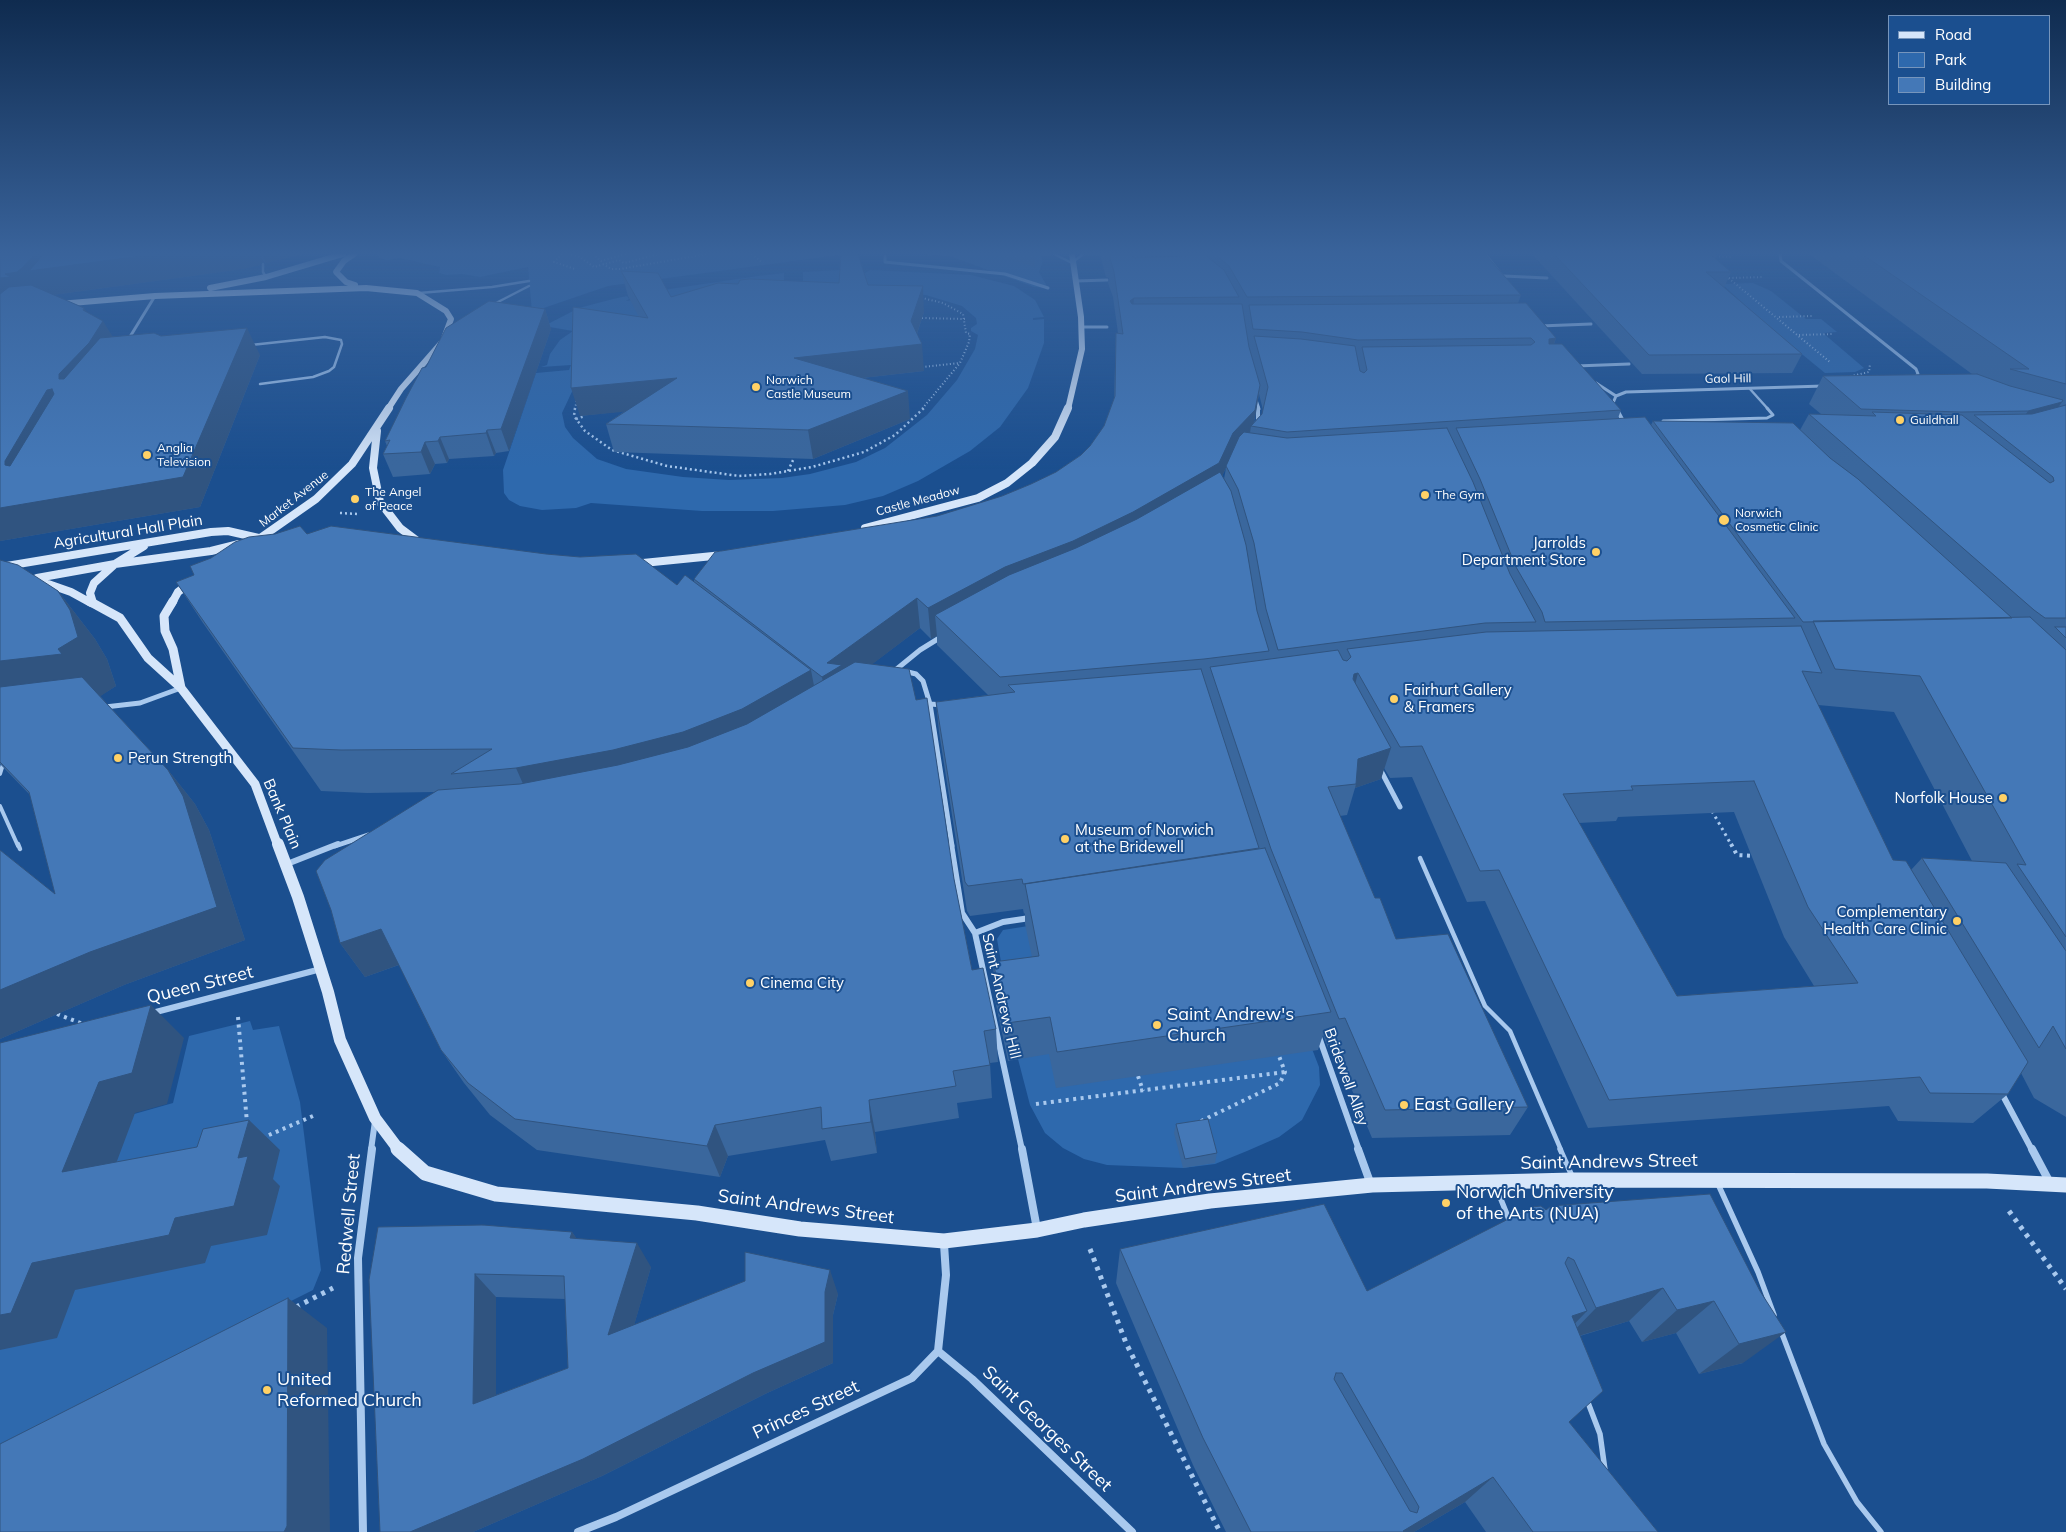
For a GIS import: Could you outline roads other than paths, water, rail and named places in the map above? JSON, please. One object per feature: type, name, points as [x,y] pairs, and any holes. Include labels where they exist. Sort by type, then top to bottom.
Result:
[{"type":"street","points":[[125,345],[137,325]]},
{"type":"street","name":"Market Avenue","points":[[260,539],[316,499],[339,478],[377,429],[401,389],[443,341],[449,325]]},
{"type":"street","points":[[1532,326],[1554,325]]},
{"type":"street","points":[[1861,325],[1916,369],[1918,374],[1911,381]]},
{"type":"street","points":[[1541,326],[1548,333]]},
{"type":"street","points":[[1081,327],[1107,327]]},
{"type":"street","name":"Castle Meadow","points":[[858,530],[978,498],[1007,483],[1032,463],[1055,437],[1066,416],[1082,349],[1081,327]]},
{"type":"street","points":[[1570,359],[1582,372]]},
{"type":"street","points":[[1567,366],[1628,364]]},
{"type":"street","points":[[1589,379],[1616,396],[1613,403],[1628,429]]},
{"type":"street","points":[[1911,381],[1921,382]]},
{"type":"street","name":"Gaol Hill","points":[[1616,396],[1626,392],[1829,386]]},
{"type":"street","points":[[1256,398],[1260,413],[1256,431]]},
{"type":"street","name":"Market Avenue","points":[[377,429],[372,468],[380,502],[400,528],[427,548],[408,546]]},
{"type":"street","name":"Agricultural Hall Plain","points":[[0,567],[156,540],[228,531],[260,539]]},
{"type":"street","points":[[115,564],[211,551],[260,539],[278,539]]},
{"type":"street","points":[[234,555],[260,539]]},
{"type":"street","points":[[93,603],[90,593],[94,583],[115,564],[156,540]]},
{"type":"street","points":[[621,564],[734,554]]},
{"type":"street","points":[[638,563],[645,570]]},
{"type":"street","name":"Bank Plain","points":[[115,564],[28,580],[54,585],[120,618],[148,658],[181,688],[255,784],[287,865],[321,969]]},
{"type":"street","name":"Bank Plain","points":[[181,688],[174,648],[165,631],[164,616],[178,592],[196,579]]},
{"type":"street","points":[[890,674],[920,650],[944,636]]},
{"type":"street","name":"Saint Andrews Hill","points":[[898,669],[916,674],[923,681],[930,704],[962,913],[975,933],[1014,1107],[1037,1230]]},
{"type":"street","points":[[102,708],[140,703],[181,688]]},
{"type":"street","points":[[930,704],[946,706]]},
{"type":"street","points":[[1379,766],[1400,807]]},
{"type":"street","points":[[287,865],[336,845],[372,834]]},
{"type":"street","points":[[975,933],[1003,922],[1042,916]]},
{"type":"street","points":[[321,969],[340,1040],[375,1118]]},
{"type":"street","name":"Queen Street","points":[[148,1014],[321,969]]},
{"type":"street","name":"Bridewell Alley","points":[[1317,1033],[1372,1185]]},
{"type":"street","points":[[1995,1082],[2050,1184]]},
{"type":"street","name":"Saint Andrews Street","points":[[375,1118],[400,1151],[425,1173],[496,1194],[697,1214],[800,1229],[944,1241],[1037,1230],[1084,1220],[1217,1200],[1372,1185],[1573,1180],[1986,1180],[2066,1185]]},
{"type":"street","name":"Redwell Street","points":[[363,1532],[358,1258],[375,1118]]},
{"type":"street","points":[[938,1351],[946,1275],[944,1241]]},
{"type":"street","name":"Princes Street","points":[[578,1532],[616,1517],[912,1378],[938,1351]]},
{"type":"street","name":"Saint Georges Street","points":[[938,1351],[972,1379],[1132,1532]]},
{"type":"lane","points":[[246,346],[316,337],[340,340],[342,344],[334,367],[329,371],[313,377],[260,384]]},
{"type":"lane","points":[[443,341],[450,337]]},
{"type":"lane","points":[[1659,422],[1754,420],[1773,415],[1750,389]]},
{"type":"lane","points":[[1624,422],[1632,422]]},
{"type":"lane","points":[[0,774],[8,752]]},
{"type":"lane","points":[[0,806],[20,849]]},
{"type":"lane","points":[[1420,858],[1486,1006],[1510,1030],[1573,1180]]},
{"type":"lane","points":[[1716,1180],[1758,1272],[1775,1318]]},
{"type":"lane","points":[[1494,1182],[1512,1224]]},
{"type":"lane","points":[[1779,1327],[1824,1444],[1857,1502],[1881,1532]]},
{"type":"lane","points":[[1583,1391],[1600,1434],[1606,1482]]},
{"type":"place","name":"Norwich Castle Museum","points":[[756,387]]},
{"type":"place","name":"Guildhall","points":[[1900,420]]},
{"type":"place","name":"Anglia Television","points":[[147,455]]},
{"type":"place","name":"The Gym","points":[[1425,495]]},
{"type":"place","name":"The Angel of Peace","points":[[355,499]]},
{"type":"place","name":"Norwich Cosmetic Clinic","points":[[1724,520]]},
{"type":"place","name":"Jarrolds Department Store","points":[[1596,552]]},
{"type":"place","name":"Fairhurt Gallery & Framers","points":[[1394,699]]},
{"type":"place","name":"Perun Strength","points":[[118,758]]},
{"type":"place","name":"Norfolk House","points":[[2003,798]]},
{"type":"place","name":"Museum of Norwich at the Bridewell","points":[[1065,839]]},
{"type":"place","name":"Complementary Health Care Clinic","points":[[1957,921]]},
{"type":"place","name":"Cinema City","points":[[750,983]]},
{"type":"place","name":"Saint Andrew's Church","points":[[1157,1025]]},
{"type":"place","name":"East Gallery","points":[[1404,1105]]},
{"type":"place","name":"Norwich University of the Arts (NUA)","points":[[1446,1203]]},
{"type":"place","name":"United Reformed Church","points":[[267,1390]]}]
